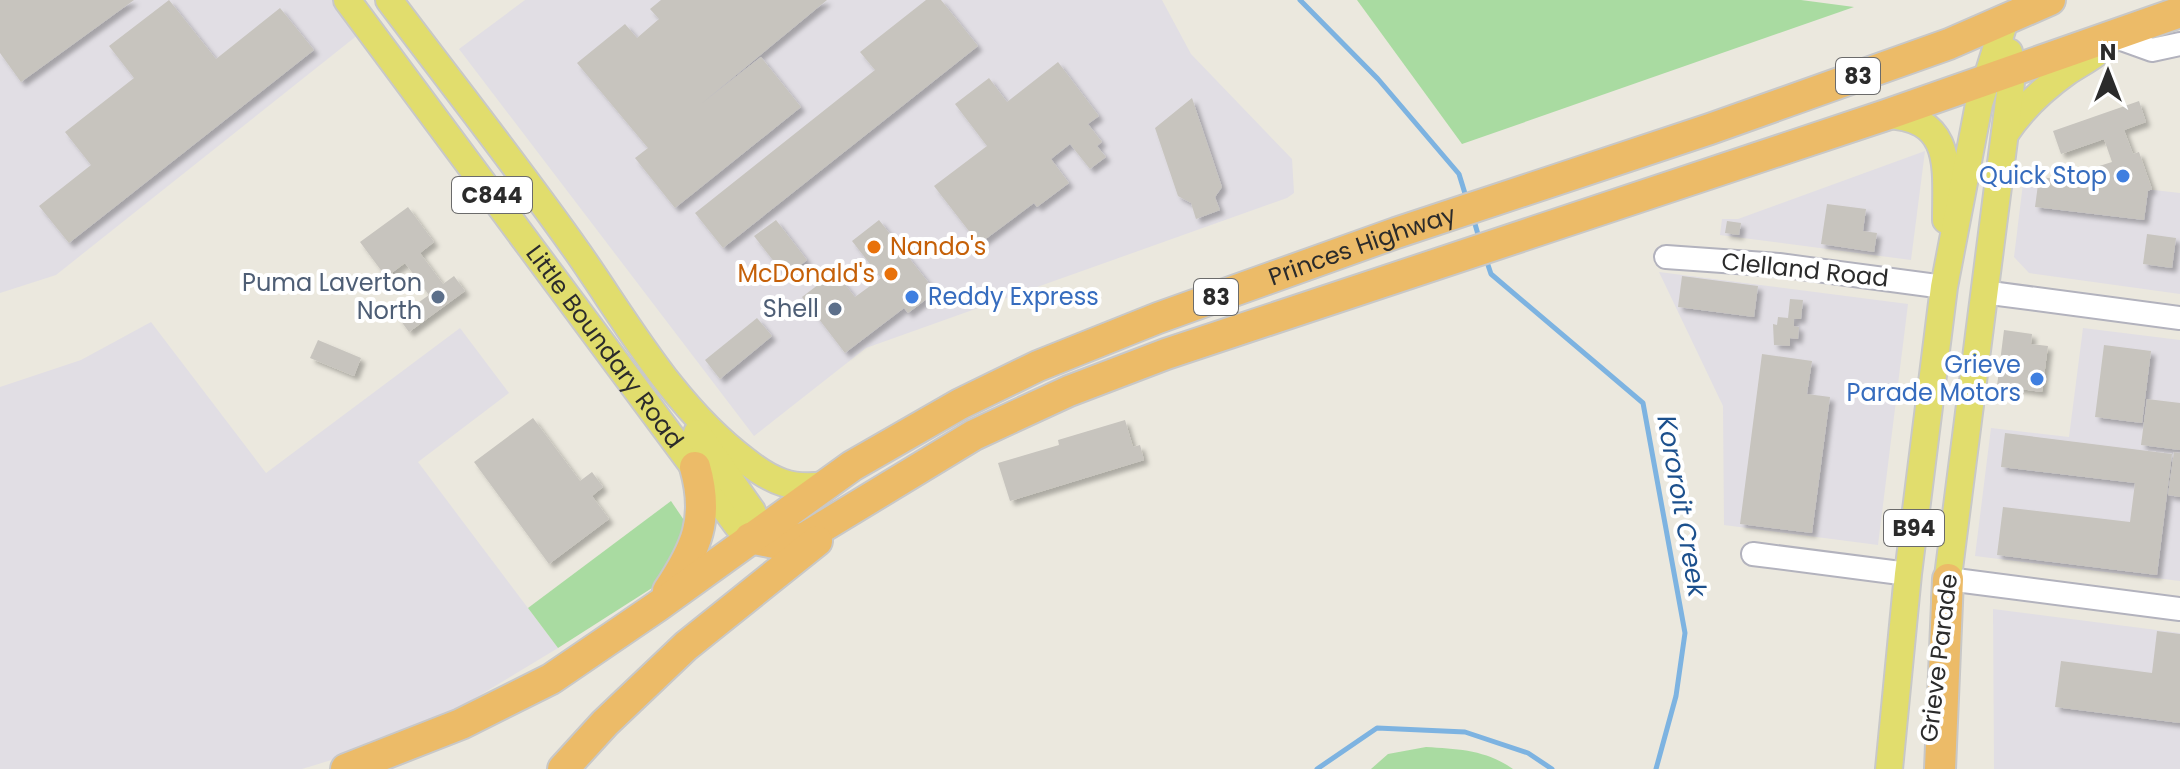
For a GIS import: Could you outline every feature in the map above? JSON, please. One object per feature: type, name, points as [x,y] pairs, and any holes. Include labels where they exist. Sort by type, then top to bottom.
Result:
[{"type":"highway","name":"83","points":[[2005,20],[2050,0]]},
{"type":"highway","name":"83","points":[[1999,75],[2180,12]]},
{"type":"highway","name":"Princes Highway","points":[[346,769],[461,724],[551,679],[658,606],[824,485],[940,415],[1038,366],[1396,233],[1725,124],[1949,44],[2005,20]]},
{"type":"highway","name":"Princes Highway","points":[[864,500],[974,435],[1058,395],[1166,354],[1999,75]]},
{"type":"highway","points":[[940,415],[942,427],[947,433],[974,435]]},
{"type":"highway","points":[[658,606],[686,564],[698,535],[701,499],[695,467]]},
{"type":"highway","points":[[605,723],[631,678],[746,570],[756,536],[777,544],[794,542],[864,500]]},
{"type":"highway","points":[[563,769],[605,723],[686,646],[864,500]]},
{"type":"highway","points":[[1940,769],[1948,579]]},
{"type":"main road","name":"Little Boundary Road","points":[[347,0],[737,525],[756,536]]},
{"type":"main road","name":"Little Boundary Road","points":[[389,0],[680,397],[721,441],[762,473],[791,487],[824,485]]},
{"type":"main road","points":[[1999,75],[2005,20]]},
{"type":"main road","points":[[2004,136],[2033,101],[2069,70],[2097,55],[2113,36]]},
{"type":"main road","name":"Grieve Parade","points":[[1926,769],[2004,136],[1999,75]]},
{"type":"main road","name":"Grieve Parade","points":[[1889,769],[1908,574],[1944,287],[1977,111],[1999,75]]},
{"type":"main road","points":[[1886,115],[1906,116],[1920,121],[1932,131],[1942,148],[1946,175],[1944,287],[1983,292]]},
{"type":"main road","points":[[680,397],[701,439],[754,515],[756,536]]},
{"type":"main road","points":[[1908,574],[1948,579]]},
{"type":"street","points":[[2113,36],[2152,50],[2180,44]]},
{"type":"street","name":"Clelland Road","points":[[1666,257],[1779,265],[1944,287]]},
{"type":"street","points":[[1983,292],[2180,318]]},
{"type":"street","points":[[1753,554],[1908,574]]},
{"type":"street","points":[[1948,579],[2180,609]]},
{"type":"shaded area","points":[[0,0],[333,0],[359,34],[56,275],[0,293]]},
{"type":"shaded area","points":[[525,0],[1162,0],[1191,54],[1292,159],[1294,193],[866,348],[754,436],[459,49]]},
{"type":"shaded area","points":[[1925,151],[1911,260],[1720,235],[1722,219],[1738,219]]},
{"type":"shaded area","points":[[2024,175],[2180,193],[2180,294],[2029,273],[2014,257]]},
{"type":"shaded area","points":[[1659,272],[1908,304],[1878,545],[1724,525],[1723,406]]},
{"type":"shaded area","points":[[151,322],[266,473],[460,328],[509,393],[418,462],[558,648],[459,708],[338,758],[302,769],[0,769],[0,387],[81,360]]},
{"type":"shaded area","points":[[2083,328],[2180,340],[2180,581],[1975,556],[1991,428],[2069,437]]},
{"type":"shaded area","points":[[1993,609],[2180,633],[2180,769],[1994,769]]},
{"type":"green space","points":[[1357,0],[1801,0],[1854,7],[1462,144]]},
{"type":"green space","points":[[671,501],[692,532],[663,581],[558,648],[528,608]]},
{"type":"green space","points":[[1426,747],[1482,754],[1513,769],[1371,769],[1388,754]]},
{"type":"building","points":[[0,0],[134,0],[21,82],[0,53]]},
{"type":"building","points":[[169,0],[216,59],[280,8],[314,50],[69,243],[39,206],[91,165],[65,132],[134,78],[109,46]]},
{"type":"building","points":[[661,0],[827,0],[701,104],[761,57],[801,107],[675,208],[635,158],[648,148],[577,63],[625,24],[637,38],[659,19],[650,9]]},
{"type":"building","points":[[926,0],[941,0],[978,46],[723,248],[695,213],[875,70],[860,52]]},
{"type":"building","points":[[1058,62],[1099,116],[1088,124],[1102,142],[1097,146],[1106,157],[1090,169],[1070,144],[1051,159],[1069,183],[1037,207],[1034,203],[979,244],[934,186],[987,146],[955,104],[989,78],[1007,102]]},
{"type":"building","points":[[1192,98],[1222,187],[1215,197],[1220,210],[1196,219],[1191,203],[1178,196],[1155,128]]},
{"type":"building","points":[[2139,101],[2146,122],[2124,130],[2133,154],[2139,152],[2152,189],[2148,191],[2144,220],[2035,207],[2039,177],[2102,184],[2096,167],[2112,162],[2104,139],[2061,154],[2053,131]]},
{"type":"building","points":[[1827,204],[1866,209],[1863,231],[1877,233],[1874,252],[1821,244]]},
{"type":"building","points":[[408,207],[434,242],[420,253],[443,284],[454,276],[465,291],[409,332],[398,317],[429,295],[405,263],[386,277],[360,242]]},
{"type":"building","points":[[776,220],[807,260],[786,277],[754,236]]},
{"type":"building","points":[[879,220],[936,292],[908,313],[904,308],[845,353],[802,297],[835,272],[855,297],[881,278],[852,241]]},
{"type":"building","points":[[1727,221],[1741,223],[1739,235],[1725,233]]},
{"type":"building","points":[[2147,234],[2176,238],[2172,268],[2143,264]]},
{"type":"building","points":[[1682,276],[1758,286],[1754,317],[1678,307]]},
{"type":"building","points":[[1790,299],[1803,300],[1801,319],[1794,319],[1794,326],[1799,327],[1798,339],[1790,338],[1790,346],[1774,345],[1773,324],[1777,325],[1778,317],[1788,318]]},
{"type":"building","points":[[757,318],[772,336],[720,379],[705,360]]},
{"type":"building","points":[[2004,330],[2032,334],[2031,344],[2048,346],[2042,392],[1997,386]]},
{"type":"building","points":[[318,340],[361,358],[354,376],[310,358]]},
{"type":"building","points":[[2104,345],[2151,351],[2142,423],[2095,417]]},
{"type":"building","points":[[1762,354],[1812,361],[1807,394],[1830,397],[1812,533],[1740,524]]},
{"type":"building","points":[[2147,399],[2180,403],[2180,450],[2141,445]]},
{"type":"building","points":[[533,418],[580,481],[592,472],[603,487],[592,496],[609,519],[549,564],[474,462]]},
{"type":"building","points":[[1125,420],[1133,447],[1140,445],[1144,460],[1010,501],[998,463],[1059,445],[1058,440]]},
{"type":"building","points":[[2005,433],[2172,454],[2157,575],[1997,555],[2003,507],[2130,522],[2135,483],[2001,467]]},
{"type":"building","points":[[2174,452],[2180,453],[2180,497],[2168,495]]},
{"type":"building","points":[[2157,631],[2180,634],[2180,723],[2055,707],[2061,661],[2152,673]]},
{"type":"waterway","name":"Kororoit Creek","points":[[1300,0],[1378,79],[1459,174],[1467,200]]},
{"type":"waterway","name":"Kororoit Creek","points":[[1473,217],[1479,238]]},
{"type":"waterway","name":"Kororoit Creek","points":[[1486,259],[1491,274],[1643,403],[1685,633],[1676,696],[1656,769]]},
{"type":"waterway","name":"Kororoit Creek","points":[[1317,769],[1377,728],[1465,732],[1528,753],[1552,769]]},
{"type":"place","name":"Quick Stop","points":[[2123,176]]},
{"type":"place","name":"Nando's","points":[[874,247]]},
{"type":"place","name":"McDonald's","points":[[891,274]]},
{"type":"place","name":"Puma Laverton North","points":[[438,297]]},
{"type":"place","name":"Reddy Express","points":[[912,297]]},
{"type":"place","name":"Shell","points":[[835,309]]},
{"type":"place","name":"Grieve Parade Motors","points":[[2037,379]]}]
